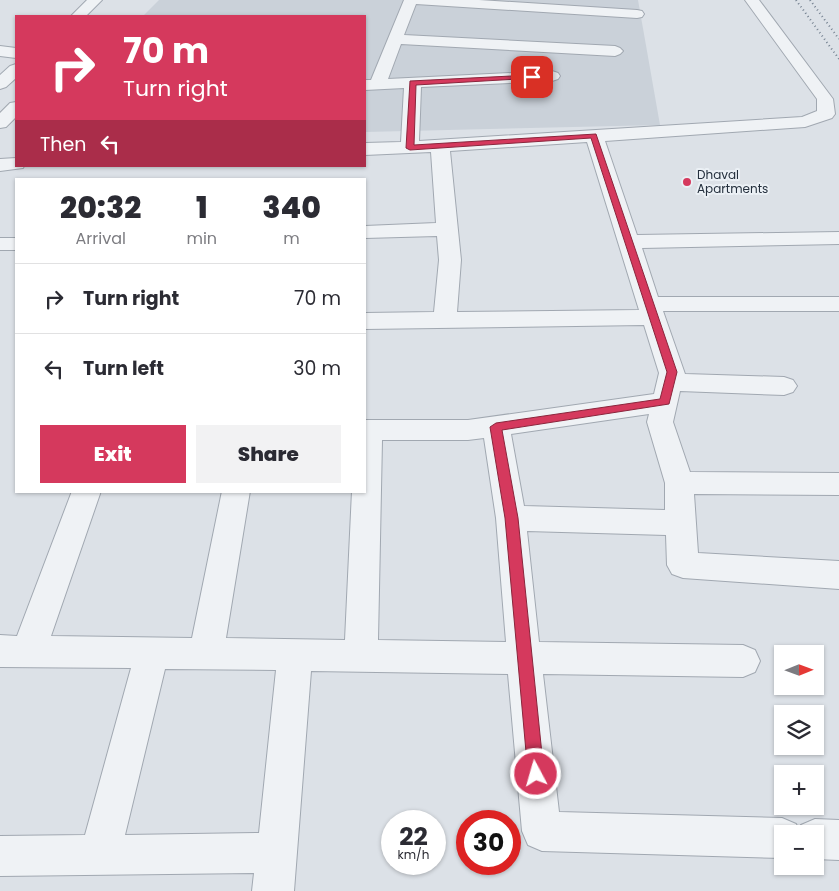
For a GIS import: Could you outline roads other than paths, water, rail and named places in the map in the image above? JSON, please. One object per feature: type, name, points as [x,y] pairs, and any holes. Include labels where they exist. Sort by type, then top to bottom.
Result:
[{"type":"street","points":[[79,15],[95,0]]},
{"type":"street","points":[[371,85],[396,38],[411,0],[637,14]]},
{"type":"street","points":[[366,149],[410,148],[806,122],[826,114],[825,98],[752,0]]},
{"type":"street","points":[[396,38],[616,51]]},
{"type":"street","points":[[0,51],[15,52]]},
{"type":"street","points":[[0,84],[15,70]]},
{"type":"street","points":[[371,85],[552,76]]},
{"type":"street","points":[[410,148],[413,83]]},
{"type":"street","points":[[0,123],[15,108]]},
{"type":"street","points":[[594,136],[672,372],[660,422],[679,484],[682,565],[839,576]]},
{"type":"street","points":[[440,146],[450,260],[445,320]]},
{"type":"street","points":[[0,166],[15,164]]},
{"type":"street","points":[[366,232],[447,229]]},
{"type":"street","points":[[629,242],[839,238]]},
{"type":"street","points":[[0,244],[15,244]]},
{"type":"street","points":[[366,321],[445,320],[651,310],[839,304]]},
{"type":"street","points":[[366,462],[367,430],[468,430],[496,427],[667,392],[784,386]]},
{"type":"street","points":[[496,427],[511,518],[542,831],[774,838]]},
{"type":"street","points":[[679,484],[839,484]]},
{"type":"street","points":[[87,493],[14,651],[743,661]]},
{"type":"street","points":[[206,654],[236,493]]},
{"type":"street","points":[[360,656],[365,493]]},
{"type":"street","points":[[511,518],[680,523]]},
{"type":"street","points":[[100,855],[152,653]]},
{"type":"street","points":[[0,856],[100,855],[275,872],[295,655]]},
{"type":"street","points":[[824,839],[839,840]]},
{"type":"railway","points":[[796,0],[839,59]]},
{"type":"railway","points":[[810,0],[839,39]]},
{"type":"place","name":"Dhaval Apartments","points":[[687,182]]}]
